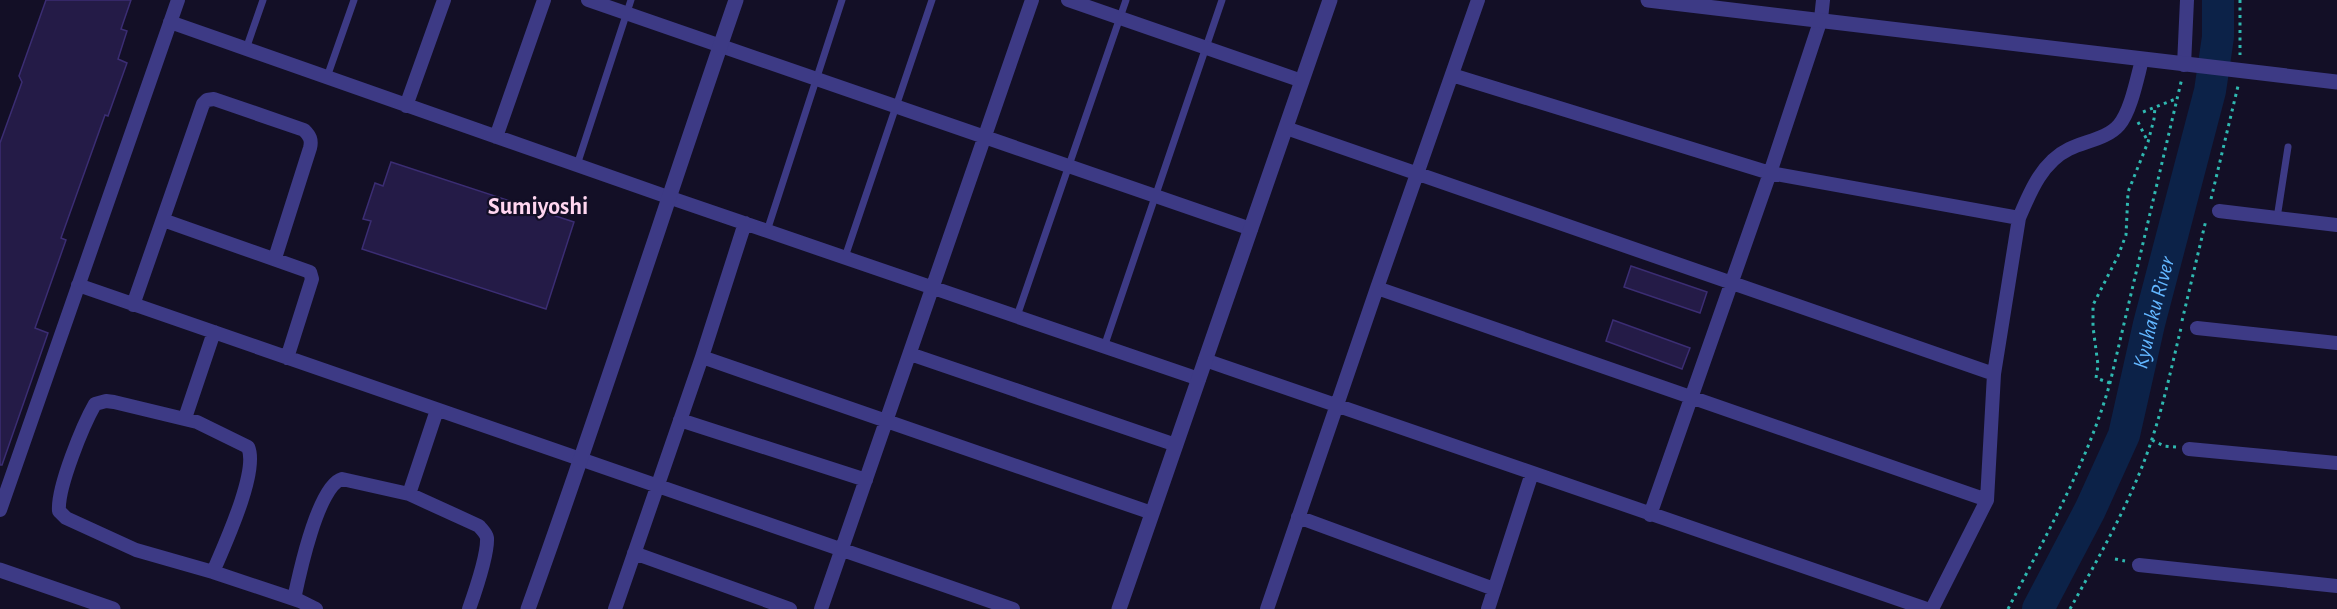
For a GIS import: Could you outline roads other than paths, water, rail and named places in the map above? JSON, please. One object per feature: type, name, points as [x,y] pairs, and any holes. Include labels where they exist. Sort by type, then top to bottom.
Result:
[{"type":"street","points":[[0,510],[178,0]]},
{"type":"street","points":[[406,106],[444,0]]},
{"type":"street","points":[[496,137],[544,0]]},
{"type":"street","points":[[588,0],[629,7],[721,46],[1251,229]]},
{"type":"street","points":[[528,609],[582,461],[668,197],[736,0]]},
{"type":"street","points":[[821,609],[1032,0]]},
{"type":"street","points":[[1068,0],[1302,81]]},
{"type":"street","points":[[1119,609],[1330,0]]},
{"type":"street","points":[[1267,609],[1478,0]]},
{"type":"street","points":[[1648,0],[1693,3],[2142,60],[2337,82]]},
{"type":"street","points":[[1650,515],[1770,173],[1821,19],[1823,0]]},
{"type":"street","points":[[2187,0],[2187,65]]},
{"type":"street","points":[[170,22],[668,197],[1199,379]]},
{"type":"street","points":[[1932,609],[1987,500],[1994,374],[2019,218],[2033,185],[2058,156],[2112,131],[2130,115],[2142,60]]},
{"type":"street","points":[[1452,75],[1770,173],[2019,218]]},
{"type":"street","points":[[133,305],[202,104],[207,100],[214,99],[282,122],[304,130],[310,135],[312,142],[274,258]]},
{"type":"street","points":[[1286,128],[1994,374]]},
{"type":"street","points":[[2214,209],[2337,225]]},
{"type":"street","points":[[163,220],[310,272],[312,279],[287,358]]},
{"type":"street","points":[[615,609],[702,357],[745,223]]},
{"type":"street","points":[[78,285],[1012,609]]},
{"type":"street","points":[[1377,288],[1987,500]]},
{"type":"street","points":[[2197,328],[2337,343]]},
{"type":"street","points":[[185,418],[214,332]]},
{"type":"street","points":[[910,354],[1176,445]]},
{"type":"street","points":[[702,357],[1152,513]]},
{"type":"street","points":[[1205,360],[1927,609]]},
{"type":"street","points":[[213,572],[236,516],[250,466],[251,454],[248,447],[185,418],[114,402],[106,401],[95,404],[70,464],[61,493],[59,511],[66,518],[136,550],[213,572],[294,599],[316,609]]},
{"type":"street","points":[[409,494],[438,410]]},
{"type":"street","points":[[680,420],[866,480]]},
{"type":"street","points":[[2189,449],[2337,463]]},
{"type":"street","points":[[1488,609],[1532,473]]},
{"type":"street","points":[[294,599],[310,533],[330,486],[342,479],[409,494],[478,526],[484,532],[487,538],[477,585],[469,609]]},
{"type":"street","points":[[1298,517],[1494,590]]},
{"type":"street","points":[[634,553],[790,609]]},
{"type":"street","points":[[2139,565],[2337,586]]},
{"type":"street","points":[[0,570],[113,609]]},
{"type":"lane","points":[[246,49],[263,0]]},
{"type":"lane","points":[[327,78],[354,0]]},
{"type":"lane","points":[[766,231],[842,0]]},
{"type":"lane","points":[[845,257],[932,0]]},
{"type":"lane","points":[[1017,316],[1126,0]]},
{"type":"lane","points":[[1104,346],[1222,0]]},
{"type":"lane","points":[[577,165],[629,7]]},
{"type":"lane","points":[[2277,218],[2288,147]]},
{"type":"waterway","name":"Kyuhaku River","points":[[2038,609],[2090,510],[2124,435],[2149,324],[2210,91],[2218,37],[2218,0]]},
{"type":"district","name":"Sumiyoshi","points":[[538,206]]}]
